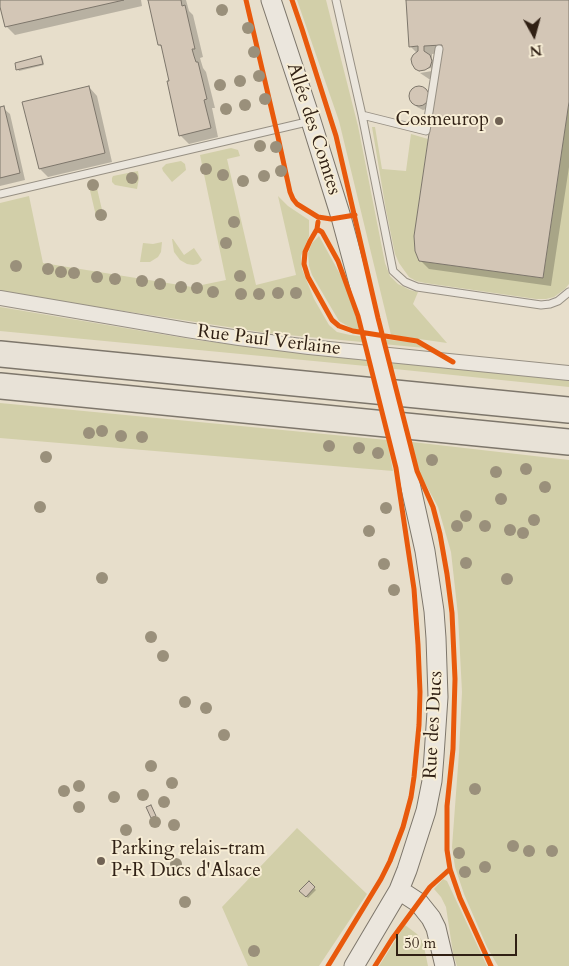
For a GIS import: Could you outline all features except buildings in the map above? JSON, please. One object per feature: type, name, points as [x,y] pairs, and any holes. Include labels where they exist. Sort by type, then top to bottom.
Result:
[{"type":"highway","points":[[0,354],[569,410]]},
{"type":"highway","points":[[0,386],[569,442]]},
{"type":"street","name":"Allée des Comtes","points":[[271,0],[341,217],[407,470]]},
{"type":"street","name":"Rue Paul Verlaine","points":[[0,298],[239,338],[309,347],[569,373]]},
{"type":"street","name":"Rue des Ducs","points":[[354,966],[399,890],[430,795],[438,697],[436,638],[425,551],[407,470]]},
{"type":"street","points":[[399,890],[419,903],[431,918],[436,928],[445,966]]},
{"type":"lane","points":[[336,0],[362,115],[393,272],[405,282],[417,287],[541,305],[558,302],[569,292]]},
{"type":"lane","points":[[362,115],[426,131],[439,49]]},
{"type":"lane","points":[[0,194],[311,121]]},
{"type":"shaded area","points":[[297,0],[326,0],[358,126],[385,263],[390,276],[398,284],[418,292],[413,304],[447,343],[391,335],[339,121]]},
{"type":"shaded area","points":[[569,102],[569,284],[565,289],[554,297],[536,299],[425,283],[409,277],[395,254],[372,127],[375,127],[382,169],[406,171],[411,134],[428,139],[414,236],[415,251],[419,261],[543,278]]},
{"type":"shaded area","points":[[231,148],[238,150],[240,156],[227,159],[256,285],[296,275],[278,196],[288,206],[309,220],[309,236],[301,256],[302,269],[314,299],[329,325],[337,332],[416,343],[425,348],[267,333],[0,292],[0,203],[29,196],[43,263],[192,287],[226,280],[200,155]]},
{"type":"shaded area","points":[[181,161],[185,164],[186,170],[172,182],[162,168],[166,164]]},
{"type":"shaded area","points":[[138,171],[137,189],[115,185],[112,182],[113,176]]},
{"type":"shaded area","points":[[95,180],[103,214],[96,216],[88,182]]},
{"type":"shaded area","points":[[319,236],[341,276],[352,302],[359,330],[339,321],[312,275],[308,253],[312,243]]},
{"type":"shaded area","points":[[172,239],[184,255],[194,248],[202,260],[198,264],[193,265],[180,260],[174,252]]},
{"type":"shaded area","points":[[162,242],[161,252],[158,257],[150,262],[140,262],[143,243],[153,244]]},
{"type":"shaded area","points":[[0,307],[196,340],[319,355],[569,380],[569,387],[0,331]]},
{"type":"shaded area","points":[[0,403],[387,440],[393,471],[0,438]]},
{"type":"shaded area","points":[[412,442],[569,460],[569,966],[498,966],[487,947],[464,894],[455,867],[452,847],[462,692],[458,615],[451,552],[438,507],[419,472]]},
{"type":"shaded area","points":[[297,828],[367,894],[319,966],[248,966],[222,907]]},
{"type":"shaded area","points":[[443,879],[447,881],[487,966],[457,966],[453,953],[446,907],[434,889]]},
{"type":"shaded area","points":[[405,925],[417,934],[423,942],[428,966],[379,966]]},
{"type":"cycle path","points":[[246,0],[293,199],[297,204],[318,217],[331,219],[355,215]]},
{"type":"cycle path","points":[[292,0],[336,136],[378,318],[417,471],[433,507],[440,534],[452,613],[455,679],[453,749],[447,806],[447,850],[450,869],[460,898],[491,966]]},
{"type":"cycle path","points":[[318,222],[317,229],[305,252],[304,264],[308,277],[332,320],[339,326],[353,331],[417,341],[453,362]]},
{"type":"cycle path","points":[[317,229],[322,232],[338,261],[358,316],[396,468],[414,589],[420,692],[414,777],[403,827],[381,879],[328,966]]},
{"type":"cycle path","points":[[375,966],[430,887],[450,869]]},
{"type":"place","name":"Cosmeurop","points":[[499,121]]},
{"type":"place","name":"Parking relais-tram P+R Ducs d'Alsace","points":[[101,861]]}]
